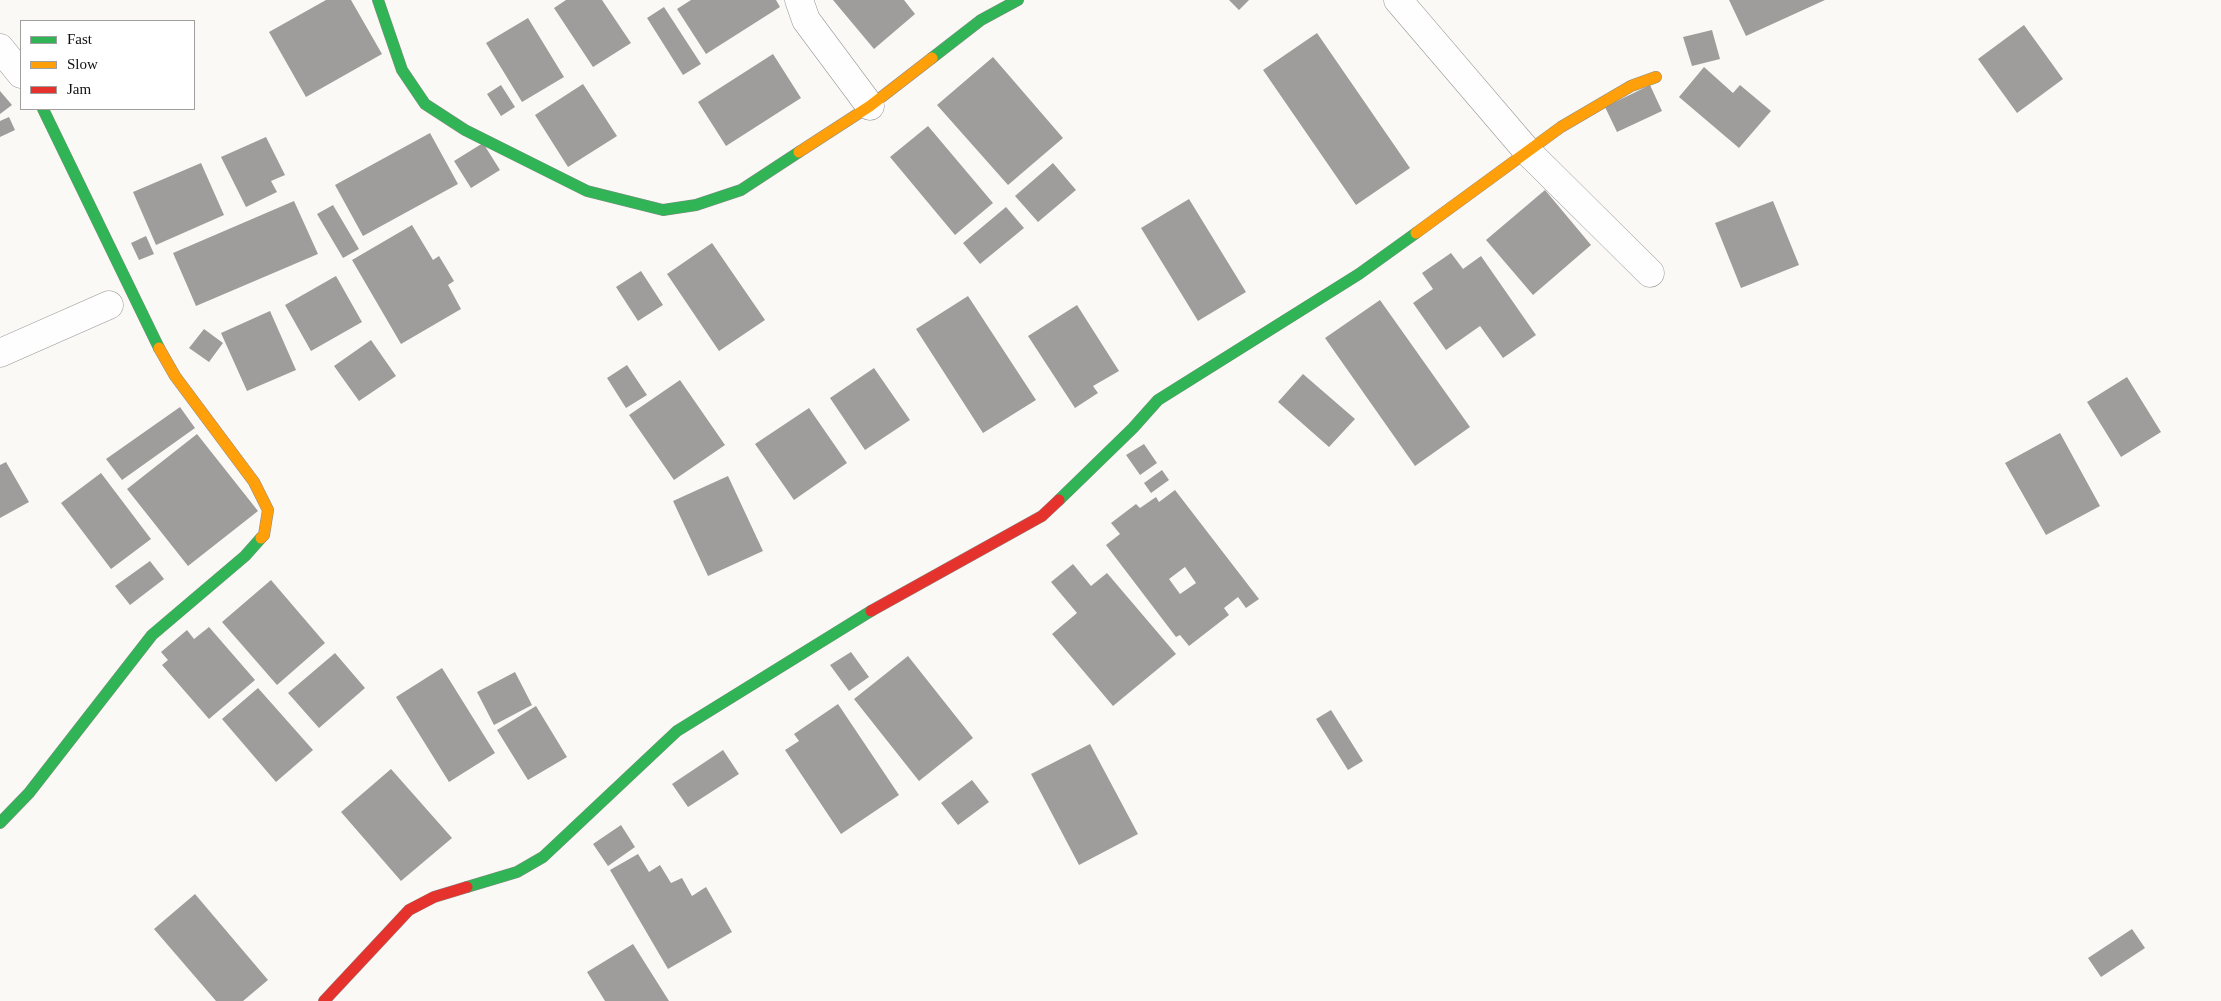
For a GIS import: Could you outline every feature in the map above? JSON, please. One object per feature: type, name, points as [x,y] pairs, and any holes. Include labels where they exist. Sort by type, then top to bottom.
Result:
[{"type":"street","points":[[378,0],[402,70],[425,104],[465,130],[587,191],[663,210],[696,205],[741,190],[870,106],[981,20],[1018,0]]},
{"type":"street","points":[[799,0],[806,20],[870,106]]},
{"type":"street","points":[[1398,0],[1528,152],[1650,272]]},
{"type":"street","points":[[0,48],[20,73]]},
{"type":"street","points":[[324,1001],[409,910],[434,897],[517,872],[544,857],[677,731],[854,621],[1042,516],[1133,428],[1158,400],[1359,274],[1561,127],[1631,86],[1656,77]]},
{"type":"street","points":[[0,823],[29,793],[152,635],[245,556],[264,535],[268,510],[254,482],[175,376],[156,343],[43,110]]},
{"type":"street","points":[[0,353],[109,305]]},
{"type":"building","points":[[326,0],[351,0],[382,54],[306,97],[269,32]]},
{"type":"building","points":[[566,0],[602,0],[631,43],[593,67],[554,8]]},
{"type":"building","points":[[691,0],[776,0],[780,7],[706,54],[677,9]]},
{"type":"building","points":[[833,0],[904,0],[915,14],[874,49]]},
{"type":"building","points":[[1229,0],[1249,0],[1239,10]]},
{"type":"building","points":[[1729,0],[1825,0],[1746,36]]},
{"type":"building","points":[[664,7],[701,64],[683,75],[647,18]]},
{"type":"building","points":[[528,18],[564,77],[522,102],[486,43]]},
{"type":"building","points":[[2024,25],[2063,79],[2017,113],[1978,59]]},
{"type":"building","points":[[1712,30],[1720,59],[1692,66],[1683,37]]},
{"type":"building","points":[[1317,33],[1410,168],[1356,205],[1263,70]]},
{"type":"building","points":[[773,54],[801,98],[726,146],[698,102]]},
{"type":"building","points":[[993,57],[1063,138],[1008,185],[937,105]]},
{"type":"building","points":[[1704,67],[1733,93],[1740,85],[1771,111],[1739,148],[1679,97]]},
{"type":"building","points":[[583,84],[617,136],[568,167],[535,115]]},
{"type":"building","points":[[501,85],[515,107],[501,116],[487,94]]},
{"type":"building","points":[[1650,85],[1662,111],[1617,132],[1605,107]]},
{"type":"building","points":[[0,91],[12,105],[0,114]]},
{"type":"building","points":[[9,117],[15,130],[0,137],[0,121]]},
{"type":"building","points":[[928,126],[993,203],[955,235],[890,157]]},
{"type":"building","points":[[430,133],[458,184],[363,236],[335,185]]},
{"type":"building","points":[[266,137],[285,175],[271,181],[277,192],[246,207],[221,157]]},
{"type":"building","points":[[483,143],[500,170],[471,188],[454,161]]},
{"type":"building","points":[[201,163],[224,215],[156,245],[133,192]]},
{"type":"building","points":[[1053,163],[1076,190],[1038,222],[1015,196]]},
{"type":"building","points":[[1545,190],[1591,245],[1533,295],[1486,240]]},
{"type":"building","points":[[1189,199],[1246,292],[1198,321],[1141,228]]},
{"type":"building","points":[[294,201],[318,254],[196,306],[173,253]]},
{"type":"building","points":[[1773,201],[1799,265],[1741,288],[1715,223]]},
{"type":"building","points":[[333,205],[359,249],[343,258],[317,214]]},
{"type":"building","points":[[1006,207],[1024,228],[980,264],[963,243]]},
{"type":"building","points":[[412,225],[433,260],[439,256],[454,281],[448,285],[461,309],[401,344],[352,260]]},
{"type":"building","points":[[146,236],[154,254],[139,260],[131,243]]},
{"type":"building","points":[[712,243],[765,320],[719,351],[667,274]]},
{"type":"building","points":[[1451,253],[1463,269],[1481,256],[1536,335],[1503,358],[1480,326],[1446,350],[1413,303],[1433,289],[1422,273]]},
{"type":"building","points":[[641,271],[663,305],[638,321],[616,287]]},
{"type":"building","points":[[336,276],[362,322],[311,351],[285,305]]},
{"type":"building","points":[[968,296],[1036,400],[983,433],[916,329]]},
{"type":"building","points":[[1380,300],[1470,427],[1415,466],[1325,338]]},
{"type":"building","points":[[1077,305],[1119,371],[1093,386],[1098,393],[1075,408],[1028,336]]},
{"type":"building","points":[[270,311],[296,370],[247,391],[221,333]]},
{"type":"building","points":[[204,329],[223,343],[209,362],[189,348]]},
{"type":"building","points":[[371,340],[396,376],[359,401],[334,366]]},
{"type":"building","points":[[627,365],[647,395],[626,408],[607,378]]},
{"type":"building","points":[[874,368],[910,420],[865,450],[830,398]]},
{"type":"building","points":[[1303,374],[1355,419],[1329,447],[1278,402]]},
{"type":"building","points":[[2127,377],[2161,432],[2121,457],[2087,402]]},
{"type":"building","points":[[680,380],[725,445],[674,480],[629,415]]},
{"type":"building","points":[[180,407],[195,428],[122,480],[106,459]]},
{"type":"building","points":[[809,408],[847,463],[794,500],[755,444]]},
{"type":"building","points":[[2060,433],[2100,506],[2046,535],[2005,463]]},
{"type":"building","points":[[197,434],[258,511],[188,566],[127,489]]},
{"type":"building","points":[[1144,444],[1157,463],[1140,475],[1126,455]]},
{"type":"building","points":[[6,462],[29,502],[0,518],[0,465]]},
{"type":"building","points":[[1162,470],[1169,480],[1151,493],[1144,483]]},
{"type":"building","points":[[101,473],[151,539],[111,569],[61,503]]},
{"type":"building","points":[[728,476],[763,551],[708,576],[673,501]]},
{"type":"building","points":[[1175,490],[1259,599],[1246,608],[1238,597],[1224,608],[1229,615],[1189,646],[1180,635],[1176,637],[1106,545],[1120,534],[1111,523],[1136,504],[1140,508],[1156,497],[1159,502]],"holes":[[[1185,567],[1196,583],[1180,594],[1169,579]]]},
{"type":"building","points":[[150,561],[164,579],[130,605],[115,586]]},
{"type":"building","points":[[1073,564],[1091,586],[1107,573],[1176,654],[1113,706],[1052,634],[1077,613],[1051,582]]},
{"type":"building","points":[[271,580],[325,643],[277,685],[222,622]]},
{"type":"building","points":[[209,627],[255,680],[209,719],[162,665],[168,660],[161,652],[187,630],[194,639]]},
{"type":"building","points":[[851,652],[869,677],[849,691],[830,665]]},
{"type":"building","points":[[335,653],[365,688],[319,728],[288,693]]},
{"type":"building","points":[[908,656],[973,738],[919,781],[854,699]]},
{"type":"building","points":[[442,668],[495,753],[449,782],[396,697]]},
{"type":"building","points":[[515,672],[532,705],[494,725],[477,692]]},
{"type":"building","points":[[258,688],[313,750],[276,782],[222,719]]},
{"type":"building","points":[[838,704],[899,795],[841,834],[785,750],[799,741],[794,734]]},
{"type":"building","points":[[536,706],[567,757],[528,780],[497,730]]},
{"type":"building","points":[[1331,710],[1363,761],[1348,770],[1316,719]]},
{"type":"building","points":[[1090,744],[1138,834],[1079,865],[1031,774]]},
{"type":"building","points":[[723,750],[739,774],[688,807],[672,784]]},
{"type":"building","points":[[391,769],[452,838],[401,881],[341,812]]},
{"type":"building","points":[[972,780],[989,802],[958,825],[941,803]]},
{"type":"building","points":[[621,825],[635,847],[608,866],[593,844]]},
{"type":"building","points":[[638,854],[649,872],[660,865],[671,883],[682,878],[692,896],[706,887],[732,932],[668,969],[610,870]]},
{"type":"building","points":[[195,894],[268,980],[243,1001],[216,1001],[154,929]]},
{"type":"building","points":[[2132,929],[2145,948],[2101,977],[2088,958]]},
{"type":"building","points":[[633,944],[669,1001],[605,1001],[587,972]]},
{"type":"traffic: fast","points":[[378,0],[402,70],[425,104],[465,130],[587,191],[663,210],[696,205],[741,190],[799,152]]},
{"type":"traffic: fast","points":[[932,58],[981,20],[1018,0]]},
{"type":"traffic: fast","points":[[43,110],[159,348]]},
{"type":"traffic: fast","points":[[1059,500],[1133,428],[1158,400],[1359,274],[1416,233]]},
{"type":"traffic: fast","points":[[0,823],[29,793],[152,635],[245,556],[261,538]]},
{"type":"traffic: fast","points":[[467,887],[517,872],[543,857],[677,731],[871,611]]},
{"type":"traffic: slow","points":[[799,152],[870,106],[932,58]]},
{"type":"traffic: slow","points":[[1416,233],[1561,127],[1631,86],[1656,77]]},
{"type":"traffic: slow","points":[[159,348],[175,376],[254,482],[268,510],[264,535],[261,538]]},
{"type":"traffic: jam","points":[[871,611],[1042,516],[1059,500]]},
{"type":"traffic: jam","points":[[324,1001],[409,910],[434,897],[467,887]]}]
